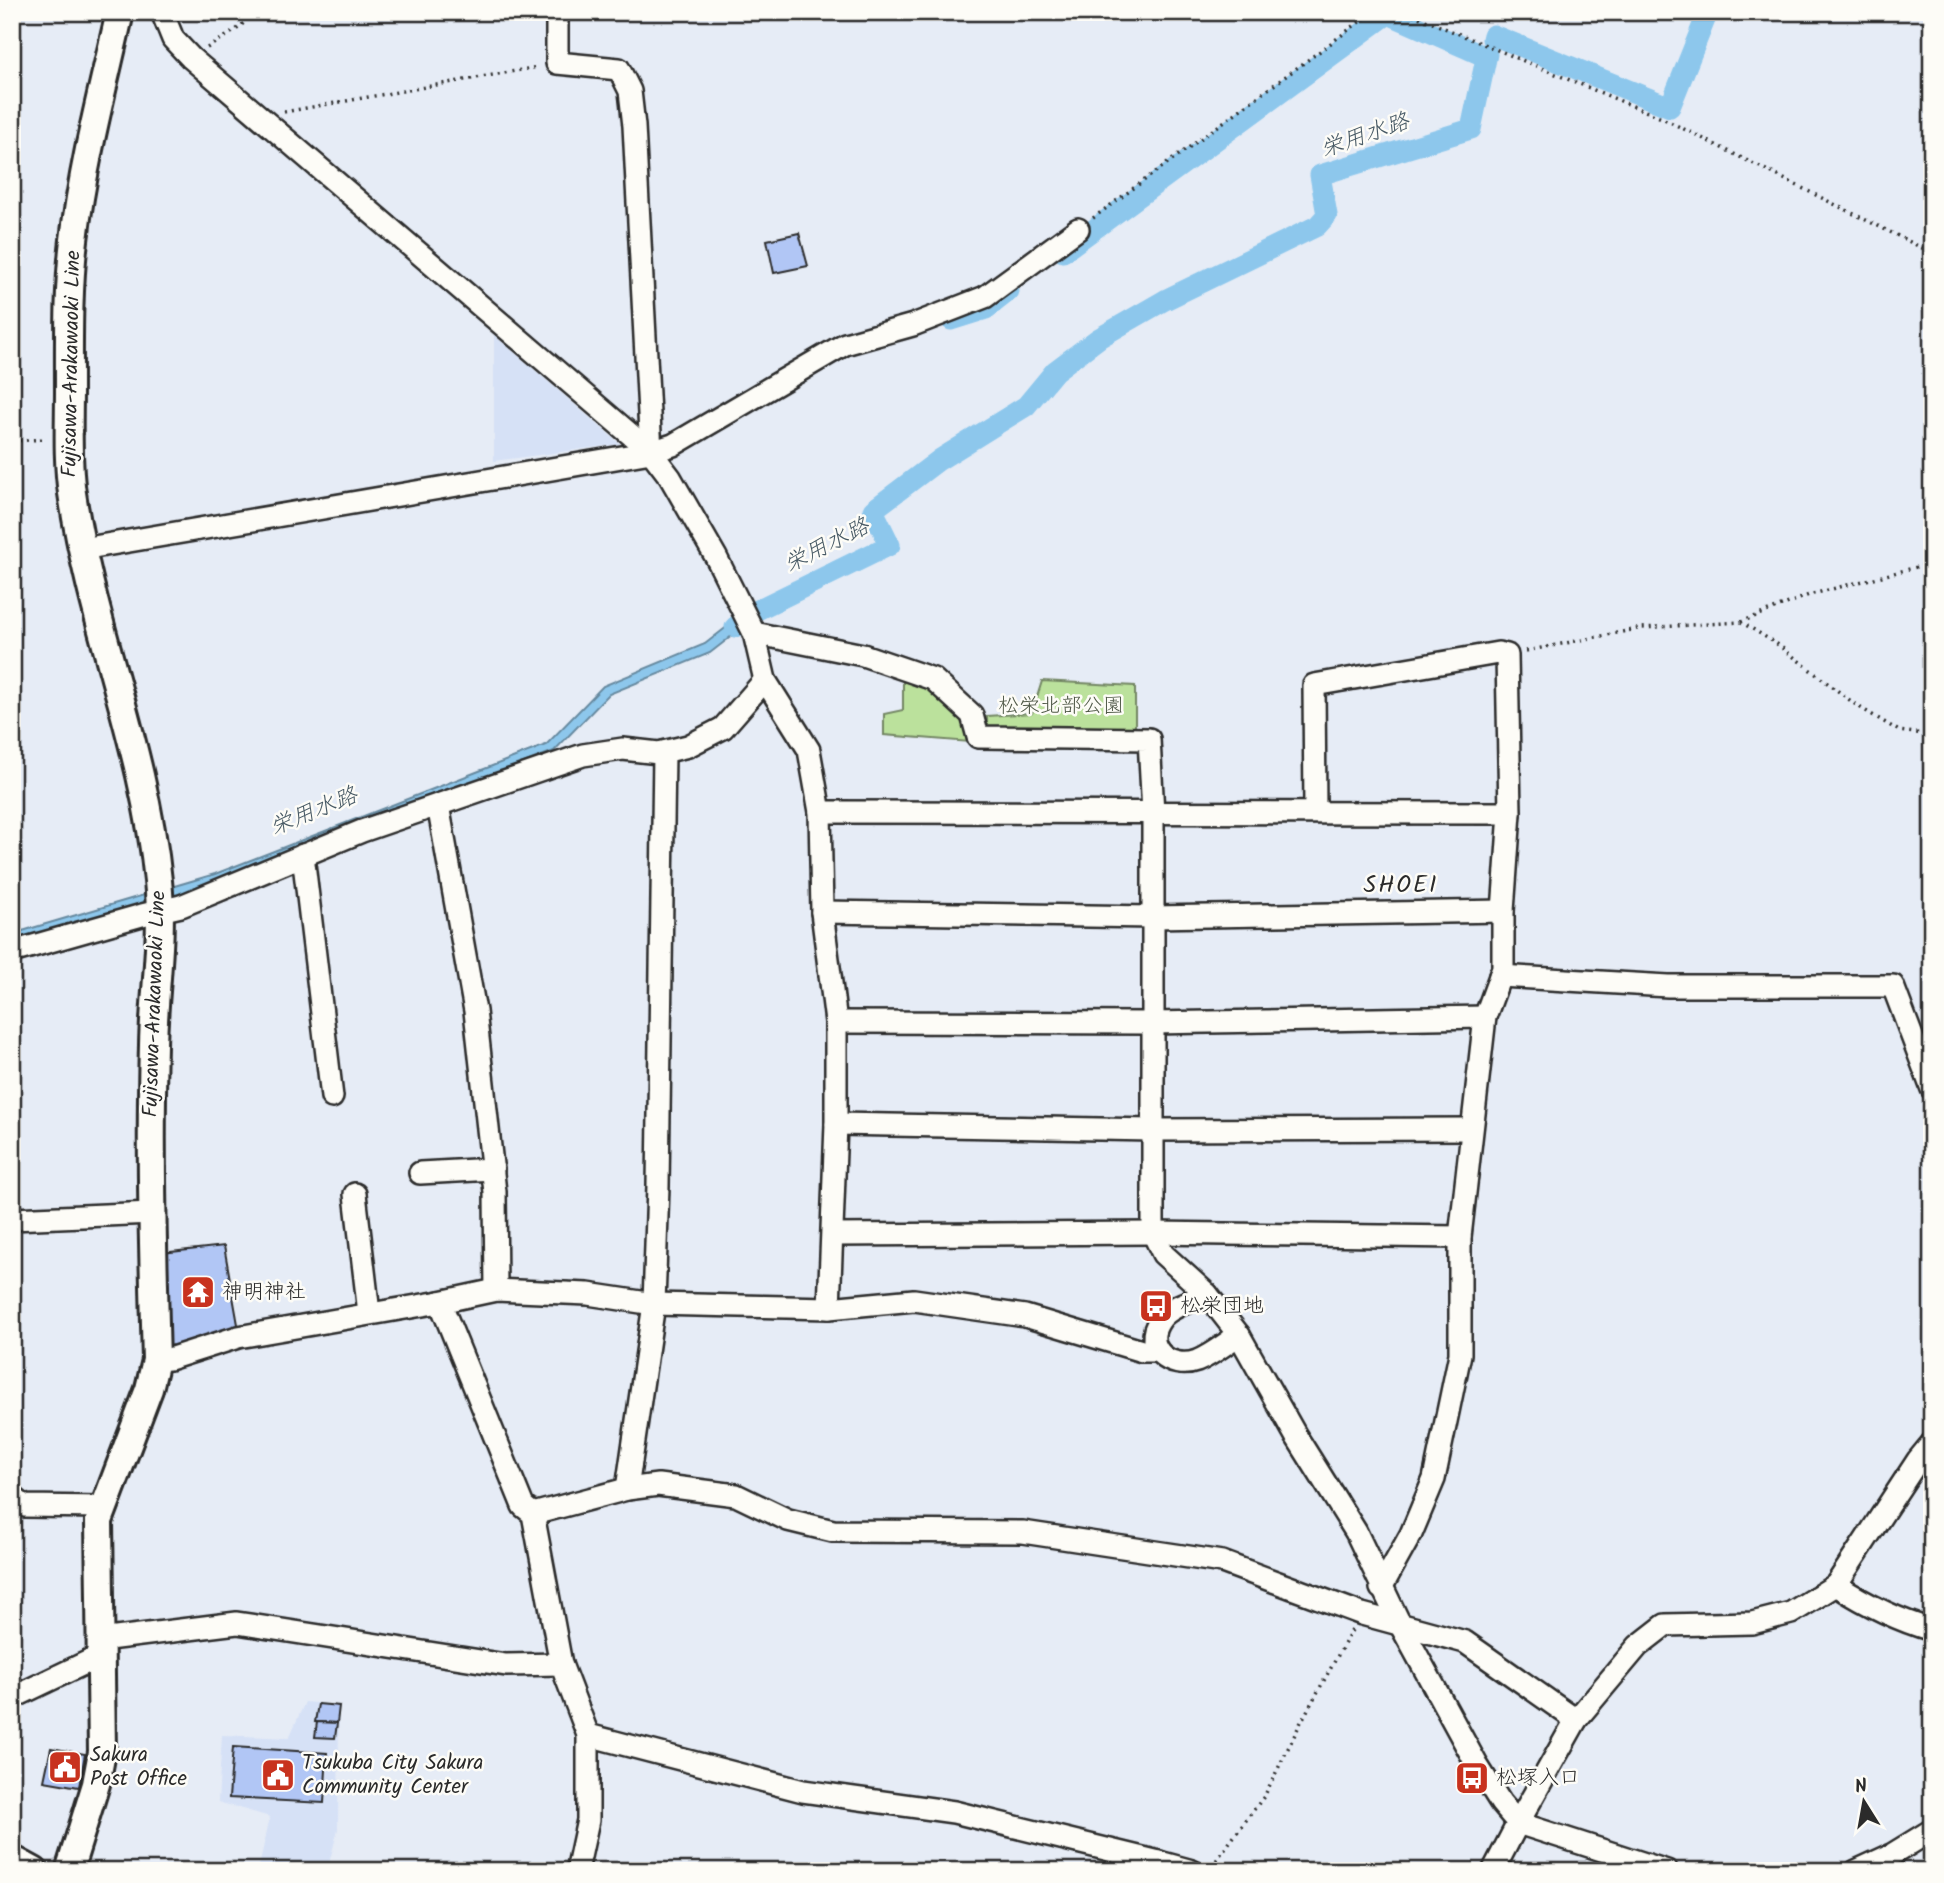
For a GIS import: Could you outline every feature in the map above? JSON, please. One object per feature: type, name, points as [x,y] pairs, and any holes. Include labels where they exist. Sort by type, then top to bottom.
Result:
[{"type":"main road","name":"Fujisawa-Arakawaoki Line","points":[[69,1871],[96,1784],[102,1752],[99,1521],[149,1389],[156,1360],[152,1213],[153,1040],[161,911],[149,817],[82,550],[71,490],[69,437],[69,307],[73,242],[84,172],[120,12]]},
{"type":"main road","points":[[12,1859],[34,1871]]},
{"type":"street","points":[[162,12],[173,39],[191,58],[651,453],[670,477],[709,546],[754,634],[765,680],[809,750],[820,812],[822,912],[836,1022],[836,1124],[829,1308]]},
{"type":"street","points":[[558,12],[557,63],[619,69],[630,91],[651,453]]},
{"type":"street","points":[[82,550],[651,453],[673,445],[845,344],[913,325],[985,297],[1078,229]]},
{"type":"street","points":[[754,634],[863,655],[933,679],[972,715],[978,737],[1149,739],[1153,813],[1153,1233],[1163,1254],[1207,1294],[1239,1335],[1296,1436],[1356,1532],[1401,1626],[1477,1765],[1501,1803],[1518,1823],[1667,1871]]},
{"type":"street","points":[[1314,811],[1314,685],[1498,653],[1507,655],[1510,813],[1503,911],[1503,968],[1485,1017],[1471,1129],[1460,1237],[1460,1354],[1434,1479],[1411,1534],[1381,1588]]},
{"type":"street","points":[[12,952],[181,906],[362,831],[583,755],[623,749],[664,752],[688,747],[723,728],[765,680]]},
{"type":"street","points":[[627,1489],[653,1304],[659,1186],[664,752]]},
{"type":"street","points":[[438,805],[475,1011],[495,1192],[496,1290]]},
{"type":"street","points":[[820,812],[1510,813]]},
{"type":"street","points":[[303,855],[332,1097]]},
{"type":"street","points":[[822,912],[1153,917],[1503,911]]},
{"type":"street","points":[[1500,976],[1668,986],[1893,986],[1932,1089]]},
{"type":"street","points":[[836,1022],[1152,1023],[1485,1017]]},
{"type":"street","points":[[836,1124],[1152,1130],[1471,1129]]},
{"type":"street","points":[[420,1173],[493,1169]]},
{"type":"street","points":[[356,1194],[369,1313]]},
{"type":"street","points":[[12,1219],[152,1213]]},
{"type":"street","points":[[833,1235],[1153,1233],[1460,1237]]},
{"type":"street","points":[[156,1360],[169,1359],[239,1337],[496,1290],[588,1293],[653,1304],[829,1308],[914,1300],[1025,1316],[1142,1351],[1158,1351]]},
{"type":"street","points":[[1207,1294],[1168,1311],[1160,1320],[1155,1340],[1164,1359],[1173,1363],[1198,1360],[1239,1335]]},
{"type":"street","points":[[440,1302],[523,1506],[533,1514],[561,1664],[588,1735],[588,1819],[577,1871]]},
{"type":"street","points":[[1493,1871],[1576,1720],[1638,1646],[1665,1625],[1752,1623],[1790,1612],[1836,1585],[1917,1460],[1932,1443]]},
{"type":"street","points":[[533,1514],[627,1489],[658,1485],[736,1495],[788,1520],[832,1531],[1023,1532],[1222,1562],[1264,1580],[1362,1614],[1465,1642],[1576,1720]]},
{"type":"street","points":[[12,1496],[24,1506],[103,1507]]},
{"type":"street","points":[[1836,1585],[1866,1604],[1908,1624],[1932,1630]]},
{"type":"street","points":[[12,1698],[100,1648],[237,1623],[506,1665],[561,1664]]},
{"type":"street","points":[[588,1735],[803,1791],[954,1812],[1158,1866],[1192,1871]]},
{"type":"street","points":[[1856,1871],[1893,1854],[1932,1830]]},
{"type":"path","points":[[191,58],[236,30],[256,12]]},
{"type":"path","points":[[1078,229],[1373,12]]},
{"type":"path","points":[[1406,12],[1664,119],[1932,253]]},
{"type":"path","points":[[257,116],[557,63]]},
{"type":"path","points":[[12,441],[69,437]]},
{"type":"path","points":[[1507,655],[1642,628],[1741,622],[1808,595],[1932,563]]},
{"type":"path","points":[[1741,622],[1777,644],[1856,705],[1899,731],[1932,735]]},
{"type":"path","points":[[1208,1871],[1265,1795],[1301,1722],[1362,1614]]},
{"type":"shaded area","points":[[494,335],[620,444],[494,461]]},
{"type":"shaded area","points":[[305,1702],[339,1705],[338,1829],[327,1871],[258,1871],[270,1817],[218,1802],[222,1735],[289,1738]]},
{"type":"green space","name":"松栄北部公園","points":[[903,681],[932,688],[967,721],[970,742],[884,735],[884,714],[903,710]]},
{"type":"green space","name":"松栄北部公園","points":[[1042,681],[1135,686],[1135,729],[987,731],[987,716],[1032,713]]},
{"type":"water","points":[[756,604],[760,614],[710,653],[609,694],[554,751],[218,883],[12,943],[12,934],[215,874],[546,745],[603,686],[705,644]]},
{"type":"building","points":[[799,233],[808,266],[774,273],[767,240]]},
{"type":"building","name":"神明神社","points":[[224,1246],[239,1330],[167,1353],[162,1253]]},
{"type":"building","points":[[318,1704],[339,1706],[337,1723],[315,1722]]},
{"type":"building","points":[[317,1722],[337,1723],[335,1738],[315,1737]]},
{"type":"building","name":"Tsukuba City Sakura Community Center","points":[[233,1747],[327,1753],[324,1803],[229,1798]]},
{"type":"building","points":[[51,1748],[85,1754],[79,1787],[44,1781]]},
{"type":"waterway","name":"栄用水路","points":[[1492,39],[1493,35],[1670,107],[1708,12]]},
{"type":"waterway","points":[[1063,252],[1388,14],[1486,57]]},
{"type":"waterway","name":"栄用水路","points":[[735,627],[757,610],[890,545],[873,510],[939,460],[1026,406],[1055,371],[1099,338],[1165,300],[1317,226],[1327,215],[1320,175],[1471,129],[1487,54]]},
{"type":"waterway","points":[[951,320],[986,309],[1009,291]]},
{"type":"place","name":"神明神社","points":[[198,1292]]},
{"type":"place","name":"松栄団地","points":[[1156,1306]]},
{"type":"place","name":"Sakura Post Office","points":[[65,1767]]},
{"type":"place","name":"Tsukuba City Sakura Community Center","points":[[278,1775]]},
{"type":"place","name":"松塚入口","points":[[1472,1778]]},
{"type":"district","name":"SHOEI","points":[[1401,885]]}]
